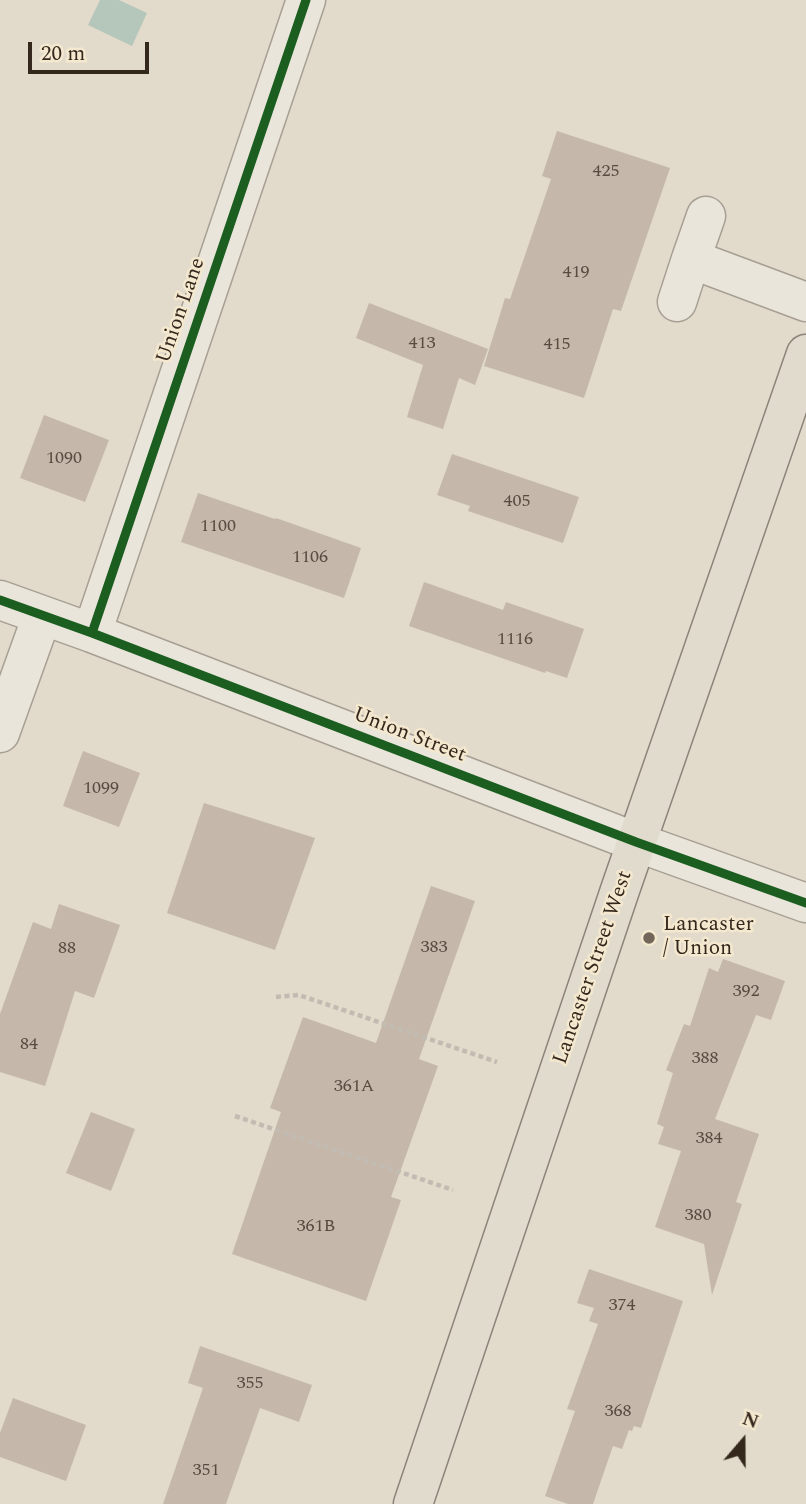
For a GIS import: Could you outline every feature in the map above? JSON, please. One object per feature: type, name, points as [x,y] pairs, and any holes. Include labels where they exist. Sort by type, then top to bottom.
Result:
[{"type":"main road","name":"Lancaster Street West","points":[[413,1504],[636,842],[806,354]]},
{"type":"street","name":"Union Lane","points":[[92,633],[306,0]]},
{"type":"street","points":[[677,302],[706,216]]},
{"type":"street","points":[[691,259],[806,302]]},
{"type":"street","name":"Union Street","points":[[0,600],[636,842],[806,903]]},
{"type":"street","points":[[0,733],[42,615]]},
{"type":"path","points":[[276,997],[299,995],[497,1062]]},
{"type":"path","points":[[234,1116],[453,1190]]},
{"type":"shaded area","points":[[100,0],[119,0],[147,13],[132,46],[88,25]]},
{"type":"building","points":[[557,131],[670,168],[621,311],[613,309],[584,398],[484,366],[505,298],[510,299],[551,179],[542,176]]},
{"type":"building","points":[[369,303],[488,349],[475,385],[459,378],[443,429],[407,417],[423,365],[356,338]]},
{"type":"building","points":[[44,415],[109,440],[85,502],[20,478]]},
{"type":"building","points":[[452,454],[579,497],[563,543],[468,511],[470,506],[437,495]]},
{"type":"building","points":[[198,493],[361,548],[344,598],[181,542]]},
{"type":"building","points":[[424,582],[503,610],[506,602],[584,629],[567,678],[546,671],[545,673],[409,626]]},
{"type":"building","points":[[83,751],[140,773],[119,827],[63,806]]},
{"type":"building","points":[[204,803],[315,838],[275,950],[167,913]]},
{"type":"building","points":[[431,886],[475,901],[419,1059],[438,1066],[391,1197],[401,1200],[366,1301],[232,1254],[281,1112],[270,1108],[303,1017],[376,1043]]},
{"type":"building","points":[[59,904],[120,925],[94,998],[75,991],[45,1086],[0,1072],[0,1014],[33,922],[51,929]]},
{"type":"building","points":[[723,959],[785,981],[771,1020],[756,1015],[715,1119],[759,1134],[736,1202],[742,1204],[712,1295],[704,1244],[655,1227],[681,1151],[658,1144],[664,1127],[657,1124],[673,1073],[666,1070],[684,1024],[690,1026],[709,968],[718,972]]},
{"type":"building","points":[[91,1112],[135,1129],[111,1191],[66,1173]]},
{"type":"building","points":[[589,1269],[683,1301],[641,1428],[634,1426],[632,1431],[629,1430],[622,1449],[613,1446],[593,1504],[568,1504],[545,1496],[575,1411],[567,1409],[598,1324],[589,1321],[594,1308],[577,1303]]},
{"type":"building","points":[[200,1346],[312,1385],[299,1422],[260,1408],[226,1504],[163,1504],[203,1388],[188,1383]]},
{"type":"building","points":[[13,1398],[86,1425],[66,1481],[0,1457],[0,1433]]},
{"type":"cycle path","points":[[92,633],[306,0]]},
{"type":"cycle path","points":[[0,600],[636,842],[806,903]]},
{"type":"place","name":"Lancaster / Union","points":[[649,938]]}]
